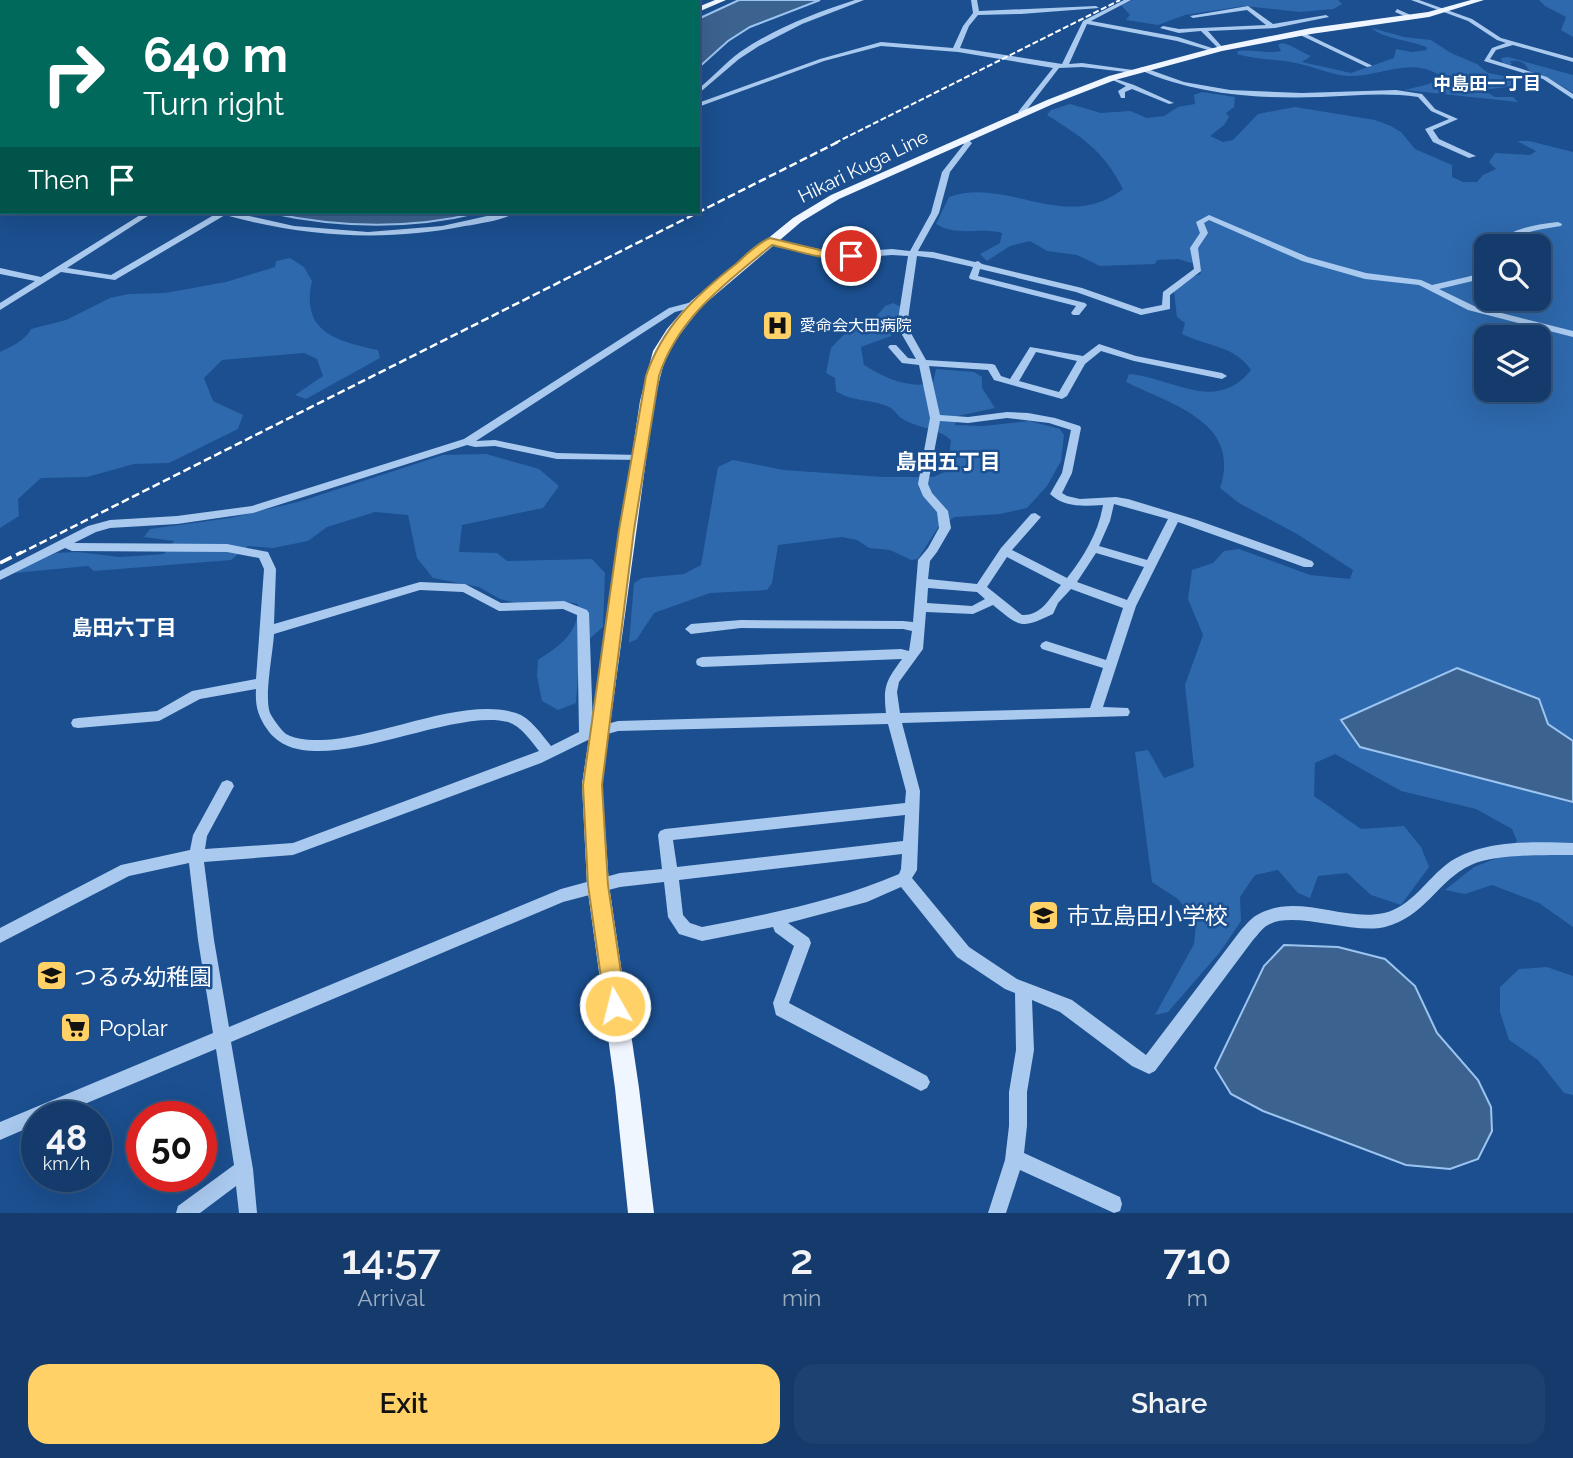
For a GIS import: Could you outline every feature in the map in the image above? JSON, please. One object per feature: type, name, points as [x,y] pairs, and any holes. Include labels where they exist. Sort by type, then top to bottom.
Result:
[{"type":"main road","points":[[700,9],[722,0]]},
{"type":"main road","name":"Hikari Kuga Line","points":[[641,1213],[627,1088],[598,885],[592,733],[608,676],[650,388],[660,351],[672,332],[696,304],[810,211],[835,197],[1050,102],[1112,79],[1136,76],[1218,50],[1404,14],[1445,11],[1480,0]]},
{"type":"street","points":[[700,90],[722,69],[754,46],[822,13],[861,0]]},
{"type":"street","points":[[958,50],[956,47],[960,37],[976,13],[974,0]]},
{"type":"street","points":[[1065,65],[1085,22],[1128,0]]},
{"type":"street","points":[[1414,0],[1470,20],[1499,39],[1573,60]]},
{"type":"street","points":[[976,13],[1007,14],[1062,8],[1096,8]]},
{"type":"street","points":[[1193,16],[1248,8],[1274,26],[1369,66]]},
{"type":"street","points":[[1155,34],[1163,28],[1179,31],[1274,26],[1326,17]]},
{"type":"street","points":[[1085,22],[1155,34],[1218,50]]},
{"type":"street","points":[[1203,29],[1218,50]]},
{"type":"street","points":[[1513,43],[1494,49],[1486,60],[1545,78],[1573,97]]},
{"type":"street","points":[[700,104],[822,60],[881,44],[958,50],[1257,94],[1317,95],[1371,91],[1420,95],[1433,110],[1455,119],[1429,130],[1436,140],[1472,156]]},
{"type":"street","points":[[1023,114],[1021,112],[1057,69],[1055,66]]},
{"type":"street","points":[[1123,97],[1121,91],[1136,76]]},
{"type":"street","points":[[1136,76],[1171,103]]},
{"type":"street","points":[[1034,96],[1050,102]]},
{"type":"street","points":[[913,808],[666,835],[676,917],[685,929],[702,934],[777,919],[867,895],[904,879],[909,870],[910,847],[913,808],[914,791],[894,719],[890,692],[893,681],[913,656],[919,628],[924,559],[932,554],[937,539],[946,528],[942,511],[927,495],[923,484],[935,418],[924,364],[902,326],[913,253],[935,214],[946,172],[968,143],[963,140]]},
{"type":"street","points":[[0,307],[147,214]]},
{"type":"street","points":[[58,269],[112,278],[221,214]]},
{"type":"street","points":[[232,214],[277,226],[382,233],[444,228],[504,214]]},
{"type":"street","points":[[770,241],[839,256],[913,253],[978,264],[1079,289],[1134,310],[1150,313],[1167,307],[1166,294],[1179,281],[1196,273],[1198,269],[1194,247],[1204,233],[1200,222],[1209,217],[1305,258],[1365,276],[1407,280],[1471,308],[1573,334]]},
{"type":"street","points":[[1518,234],[1531,228],[1558,224]]},
{"type":"street","points":[[978,264],[973,277],[1082,306],[1076,313]]},
{"type":"street","points":[[0,271],[41,280]]},
{"type":"street","points":[[1430,288],[1474,278]]},
{"type":"street","points":[[0,576],[65,542],[110,524],[177,520],[253,509],[468,441],[672,310],[696,304]]},
{"type":"street","points":[[894,347],[905,361],[992,367],[997,378],[1062,396],[1084,359],[1099,347],[1134,358],[1222,376]]},
{"type":"street","points":[[1013,382],[1033,349],[1084,359]]},
{"type":"street","points":[[935,418],[968,421],[1007,415],[1028,416],[1076,428],[1066,473],[1056,494],[1062,499],[1120,501],[1175,517],[1308,564]]},
{"type":"street","points":[[468,441],[475,444],[495,443],[557,456],[638,458]]},
{"type":"street","points":[[923,583],[980,588],[1018,619],[1027,621],[1049,611],[1050,603],[1070,584],[1109,513],[1109,501]]},
{"type":"street","points":[[980,588],[1005,551],[1035,517]]},
{"type":"street","points":[[1095,712],[1130,606],[1175,517]]},
{"type":"street","points":[[65,542],[72,547],[227,548],[264,555],[270,569],[264,713],[271,727],[282,739],[317,748],[348,744],[467,715],[490,713],[513,718],[530,728],[548,752]]},
{"type":"street","points":[[1092,548],[1150,565]]},
{"type":"street","points":[[1005,551],[1070,584],[1130,606]]},
{"type":"street","points":[[267,631],[420,586],[465,588],[499,607],[564,605],[577,608],[583,612],[584,620],[592,733]]},
{"type":"street","points":[[920,607],[973,611],[994,600]]},
{"type":"street","points":[[691,629],[741,624],[903,625],[919,628]]},
{"type":"street","points":[[1046,646],[1111,666]]},
{"type":"street","points":[[702,662],[901,654],[913,656]]},
{"type":"street","points":[[78,723],[159,716],[197,695],[264,683]]},
{"type":"street","points":[[0,936],[127,870],[170,859],[293,849],[347,831],[592,733],[618,726],[1123,712]]},
{"type":"street","points":[[227,786],[200,835],[196,857],[244,1169],[248,1213]]},
{"type":"street","points":[[0,1131],[530,909],[598,885],[669,873],[910,847]]},
{"type":"street","points":[[904,879],[963,952],[1023,990],[1066,1006],[1138,1060],[1149,1065],[1247,935],[1262,920],[1277,915],[1293,915],[1352,922],[1382,921],[1406,914],[1451,870],[1466,860],[1484,855],[1573,849]]},
{"type":"street","points":[[777,919],[781,927],[803,943],[781,1003],[782,1009],[921,1082]]},
{"type":"street","points":[[997,1213],[1014,1160],[1018,1126],[1018,1093],[1025,1050],[1023,990]]},
{"type":"street","points":[[1014,1160],[1024,1162],[1113,1204]]},
{"type":"street","points":[[185,1213],[244,1169]]},
{"type":"shaded area","points":[[739,0],[820,0],[750,27],[728,41],[700,66],[700,18]]},
{"type":"shaded area","points":[[1133,0],[1338,0],[1342,4],[1333,9],[1300,12],[1244,6],[1185,15],[1158,25],[1126,20],[1130,15],[1121,5]]},
{"type":"shaded area","points":[[1539,0],[1573,0],[1573,37],[1561,30],[1566,17]]},
{"type":"shaded area","points":[[1372,28],[1404,37],[1431,40],[1451,53],[1477,64],[1488,73],[1515,78],[1516,86],[1483,90],[1495,97],[1513,97],[1518,102],[1405,90],[1429,84],[1442,77],[1420,68],[1408,67],[1348,76],[1296,63],[1237,54],[1238,51],[1281,51],[1278,45],[1282,43],[1311,56],[1302,62],[1351,73],[1394,58],[1396,49],[1412,52],[1427,50],[1426,47],[1383,35]]},
{"type":"shaded area","points":[[1508,57],[1573,75],[1573,93],[1547,77],[1531,72],[1522,62],[1510,61],[1512,64],[1509,65],[1502,62],[1501,58]]},
{"type":"shaded area","points":[[1202,92],[1235,97],[1234,107],[1226,113],[1229,117],[1224,125],[1210,136],[1223,142],[1233,140],[1258,114],[1295,107],[1375,120],[1401,132],[1415,149],[1452,165],[1452,177],[1463,182],[1477,182],[1483,175],[1496,169],[1489,162],[1495,153],[1530,155],[1536,151],[1517,141],[1529,141],[1573,152],[1573,927],[1539,903],[1492,885],[1465,894],[1445,890],[1474,867],[1505,855],[1517,841],[1512,829],[1476,809],[1401,791],[1335,754],[1315,763],[1314,796],[1361,829],[1404,826],[1421,847],[1429,867],[1401,905],[1371,895],[1347,873],[1318,876],[1310,898],[1298,893],[1278,870],[1255,875],[1240,897],[1241,921],[1220,952],[1168,1012],[1155,1015],[1194,944],[1196,923],[1178,899],[1152,882],[1135,752],[1148,750],[1164,778],[1194,767],[1185,685],[1203,635],[1188,599],[1192,570],[1213,563],[1224,551],[1239,549],[1310,575],[1350,579],[1353,570],[1297,534],[1239,503],[1220,488],[1224,465],[1221,447],[1212,432],[1182,408],[1126,382],[1129,374],[1209,392],[1224,390],[1238,383],[1251,370],[1229,351],[1182,334],[1185,323],[1177,317],[1174,292],[1187,279],[1201,274],[1198,265],[1178,259],[1157,260],[1155,264],[1100,266],[1077,255],[1047,251],[1030,241],[1010,246],[987,261],[980,254],[1000,243],[1002,233],[952,230],[936,224],[949,197],[971,192],[993,193],[1058,206],[1080,206],[1102,201],[1123,189],[1108,164],[1091,146],[1047,115],[1051,110],[1070,104],[1101,113],[1130,111],[1147,118],[1164,116],[1178,107],[1195,104],[1194,95]]},
{"type":"shaded area","points":[[277,214],[472,214],[428,222],[374,225]]},
{"type":"shaded area","points":[[290,258],[304,267],[312,281],[310,299],[317,323],[336,338],[378,350],[380,358],[306,399],[295,395],[323,376],[317,359],[304,353],[222,360],[204,378],[213,401],[243,415],[238,429],[169,463],[134,464],[87,477],[41,478],[18,499],[19,516],[0,528],[0,352],[22,340],[31,329],[66,320],[110,298],[129,294],[165,293],[226,282],[275,267],[276,261]]},
{"type":"shaded area","points":[[893,303],[901,307],[891,336],[861,347],[864,365],[888,378],[915,385],[933,383],[936,369],[974,372],[982,377],[982,388],[995,408],[958,416],[955,425],[983,426],[1029,421],[1060,429],[1064,435],[1061,461],[1047,486],[1027,508],[1000,514],[955,517],[939,526],[918,559],[911,560],[890,550],[869,548],[857,540],[842,537],[778,545],[772,583],[767,590],[710,593],[654,613],[637,639],[629,643],[634,583],[642,578],[684,574],[701,565],[718,467],[733,460],[784,470],[883,477],[933,477],[947,471],[951,440],[901,418],[889,407],[842,395],[836,391],[835,378],[826,373],[831,348],[853,325],[876,317],[885,306]]},
{"type":"shaded area","points":[[486,454],[539,469],[559,486],[543,508],[462,525],[459,552],[497,553],[507,561],[592,559],[605,573],[603,627],[580,647],[576,703],[558,710],[542,701],[537,676],[538,660],[572,631],[578,614],[578,604],[560,601],[516,603],[500,599],[479,587],[433,578],[417,558],[408,515],[375,512],[327,527],[308,541],[273,548],[248,546],[231,560],[94,571],[88,566],[14,573],[56,553],[78,552],[120,557],[164,554],[174,541],[144,537],[150,529],[230,518],[298,502],[443,455]]},
{"type":"shaded area","points":[[1457,668],[1539,699],[1548,724],[1573,741],[1573,802],[1360,747],[1341,720]]},
{"type":"shaded area","points":[[1284,945],[1338,947],[1385,959],[1415,986],[1437,1033],[1478,1080],[1491,1107],[1492,1131],[1478,1159],[1450,1169],[1406,1165],[1263,1111],[1231,1094],[1215,1068],[1264,966]]},
{"type":"shaded area","points":[[1547,967],[1573,976],[1573,1095],[1564,1093],[1538,1060],[1509,1040],[1500,1012],[1500,987],[1519,969]]},
{"type":"railway","points":[[835,143],[1120,0]]},
{"type":"railway","points":[[700,211],[838,142]]},
{"type":"railway","points":[[19,554],[695,214]]},
{"type":"railway","points":[[0,563],[22,552]]},
{"type":"place","name":"愛命会大田病院","points":[[777,325]]},
{"type":"place","name":"市立島田小学校","points":[[1044,915]]},
{"type":"place","name":"つるみ幼稚園","points":[[51,976]]},
{"type":"place","name":"Poplar","points":[[76,1027]]},
{"type":"district","name":"中島田一丁目","points":[[1487,83]]},
{"type":"district","name":"島田五丁目","points":[[948,461]]},
{"type":"district","name":"島田六丁目","points":[[124,627]]},
{"type":"route","points":[[615,1006],[598,885],[592,785],[627,530],[652,376],[660,351],[684,317],[706,293],[770,241],[824,254],[851,256]]}]
